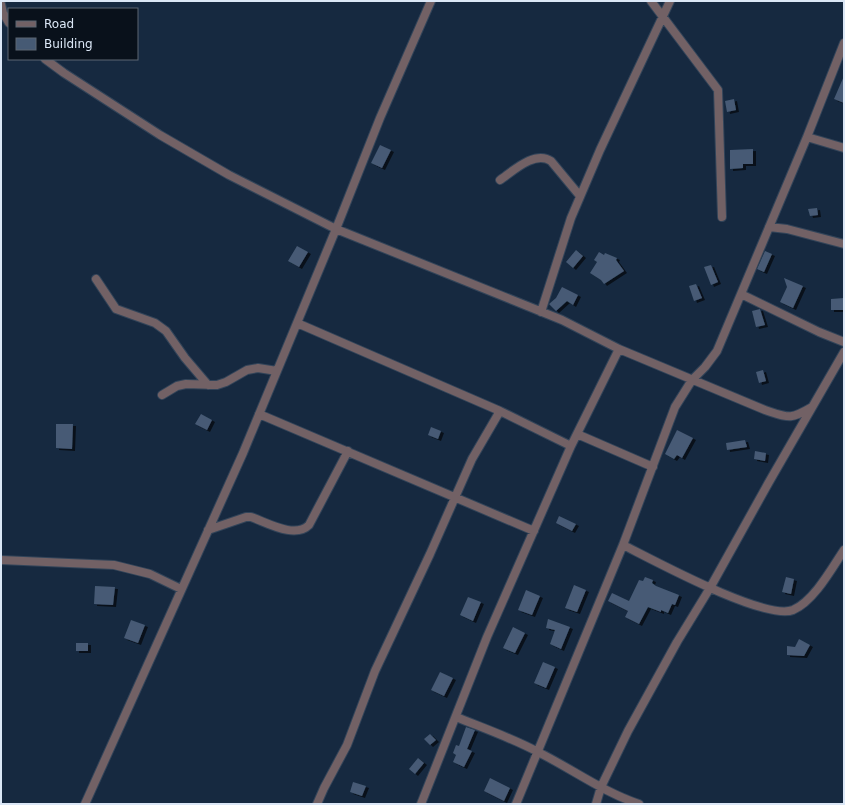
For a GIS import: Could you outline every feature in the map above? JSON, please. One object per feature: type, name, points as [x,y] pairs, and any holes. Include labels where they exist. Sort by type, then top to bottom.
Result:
[{"type":"street","points":[[85,804],[147,669],[181,588],[259,414],[336,229],[380,118],[431,1]]},
{"type":"street","points":[[652,1],[718,90],[722,217]]},
{"type":"street","points":[[541,312],[570,218],[600,150],[664,17],[670,1]]},
{"type":"street","points":[[1,4],[3,13],[8,21]]},
{"type":"street","points":[[516,804],[623,544],[675,407],[692,380],[705,367],[717,351],[842,57],[844,43]]},
{"type":"street","points":[[46,60],[160,135],[230,174],[336,229],[541,312],[619,349],[765,410],[785,417],[797,416],[812,407]]},
{"type":"street","points":[[807,137],[844,148]]},
{"type":"street","points":[[500,180],[534,159],[546,158],[551,161],[580,196]]},
{"type":"street","points":[[769,227],[787,228],[844,244]]},
{"type":"street","points":[[96,279],[116,310],[155,323],[166,331],[185,358],[208,385]]},
{"type":"street","points":[[741,294],[819,332],[844,342]]},
{"type":"street","points":[[297,322],[500,411],[571,446]]},
{"type":"street","points":[[421,804],[487,637],[571,446],[619,349]]},
{"type":"street","points":[[596,804],[601,787],[628,731],[654,683],[710,588],[844,352]]},
{"type":"street","points":[[162,395],[177,386],[186,384],[222,384],[247,370],[258,368],[277,371]]},
{"type":"street","points":[[317,804],[324,788],[348,745],[375,670],[472,459],[500,411]]},
{"type":"street","points":[[259,414],[534,531]]},
{"type":"street","points":[[577,434],[653,467]]},
{"type":"street","points":[[208,530],[246,517],[251,517],[290,531],[304,530],[309,525],[348,451]]},
{"type":"street","points":[[623,544],[710,588],[768,610],[780,612],[793,610],[818,589],[844,550]]},
{"type":"street","points":[[1,560],[114,566],[150,574],[181,588]]},
{"type":"street","points":[[456,717],[538,752],[601,787],[629,801],[640,804]]},
{"type":"building","points":[[844,76],[844,103],[834,99]]},
{"type":"building","points":[[734,99],[736,110],[727,112],[725,101]]},
{"type":"building","points":[[380,145],[391,150],[382,168],[371,163]]},
{"type":"building","points":[[753,149],[753,164],[743,164],[743,168],[730,169],[730,150]]},
{"type":"building","points":[[817,208],[818,215],[810,216],[808,209]]},
{"type":"building","points":[[297,246],[308,252],[299,267],[288,261]]},
{"type":"building","points":[[576,250],[583,256],[573,268],[566,262]]},
{"type":"building","points":[[765,251],[772,254],[764,272],[757,269]]},
{"type":"building","points":[[599,252],[604,255],[605,253],[617,258],[616,260],[624,271],[604,284],[601,280],[590,273],[597,262],[594,260]]},
{"type":"building","points":[[711,265],[718,282],[711,285],[704,267]]},
{"type":"building","points":[[784,278],[803,286],[793,308],[780,302],[787,287]]},
{"type":"building","points":[[696,284],[702,298],[694,301],[689,286]]},
{"type":"building","points":[[562,287],[578,295],[573,305],[567,301],[556,311],[549,304],[556,298]]},
{"type":"building","points":[[844,298],[844,310],[831,310],[831,299]]},
{"type":"building","points":[[760,309],[765,325],[756,327],[752,311]]},
{"type":"building","points":[[763,370],[766,381],[759,383],[756,372]]},
{"type":"building","points":[[201,414],[212,420],[207,430],[195,424]]},
{"type":"building","points":[[56,424],[73,424],[72,449],[56,448]]},
{"type":"building","points":[[431,427],[441,431],[438,439],[428,435]]},
{"type":"building","points":[[677,430],[693,438],[682,458],[677,455],[674,459],[665,454]]},
{"type":"building","points":[[745,440],[747,447],[727,450],[726,443]]},
{"type":"building","points":[[755,451],[766,453],[765,461],[754,459]]},
{"type":"building","points":[[559,516],[576,524],[572,531],[556,523]]},
{"type":"building","points":[[645,577],[653,580],[652,583],[656,586],[679,595],[675,605],[672,604],[668,613],[648,607],[639,624],[625,617],[628,611],[608,601],[612,593],[629,601],[639,580],[643,581]]},
{"type":"building","points":[[786,577],[794,579],[791,594],[782,592]]},
{"type":"building","points":[[574,585],[586,590],[577,612],[565,608]]},
{"type":"building","points":[[95,586],[115,587],[113,605],[94,604]]},
{"type":"building","points":[[526,590],[540,596],[532,615],[518,610]]},
{"type":"building","points":[[468,597],[481,602],[473,621],[460,615]]},
{"type":"building","points":[[548,619],[570,627],[561,649],[550,644],[555,630],[546,628]]},
{"type":"building","points":[[131,620],[145,625],[138,643],[124,638]]},
{"type":"building","points":[[513,627],[525,633],[515,653],[503,648]]},
{"type":"building","points":[[799,639],[810,645],[804,656],[787,655],[787,646],[795,647]]},
{"type":"building","points":[[76,643],[88,643],[88,651],[76,651]]},
{"type":"building","points":[[543,662],[555,667],[546,688],[534,683]]},
{"type":"building","points":[[440,672],[453,678],[444,696],[431,690]]},
{"type":"building","points":[[466,727],[475,730],[467,749],[472,751],[464,767],[453,762],[456,755],[453,753],[456,745],[459,746]]},
{"type":"building","points":[[430,734],[436,740],[430,745],[424,739]]},
{"type":"building","points":[[418,758],[424,763],[415,774],[409,769]]},
{"type":"building","points":[[490,778],[510,788],[504,801],[484,791]]},
{"type":"building","points":[[353,782],[366,786],[362,796],[350,792]]}]
